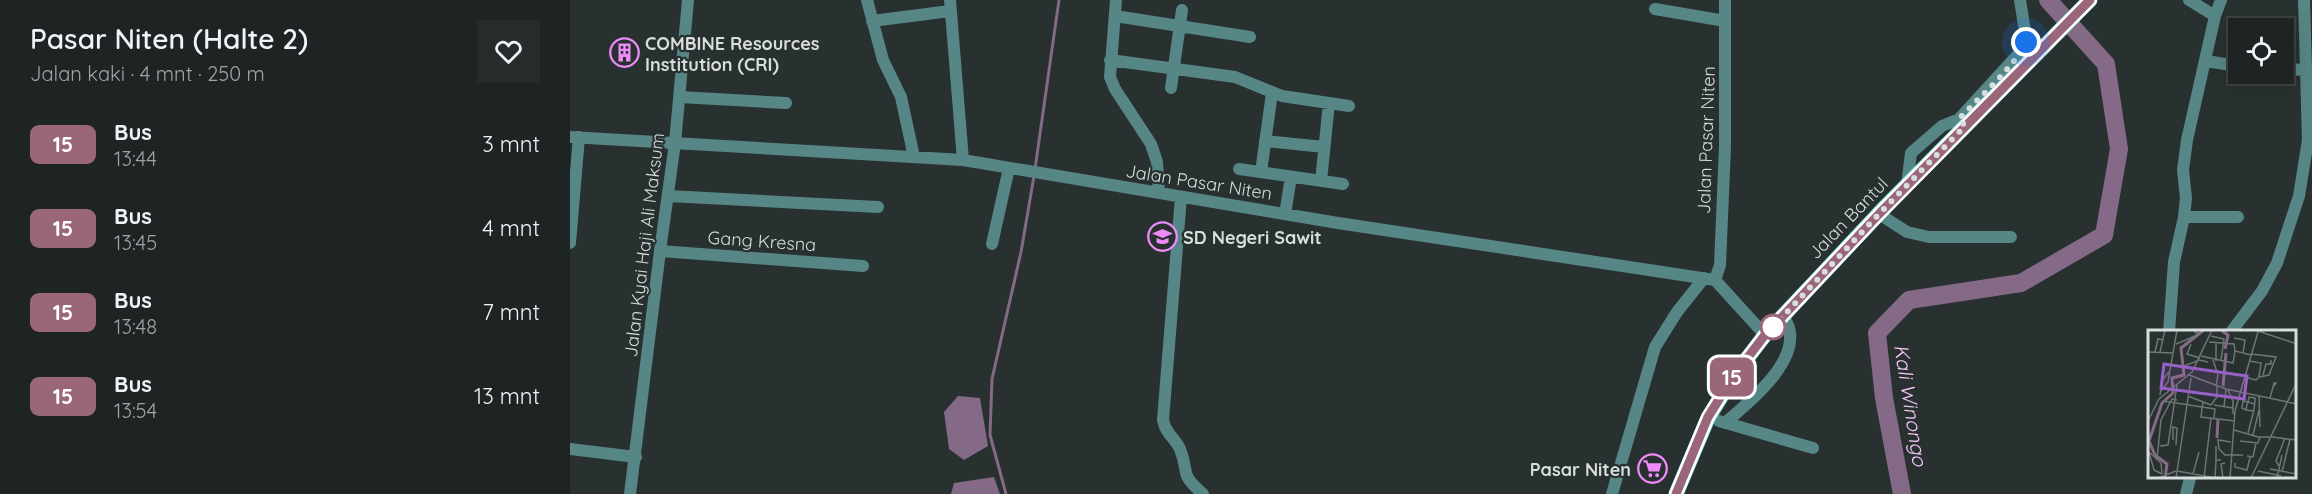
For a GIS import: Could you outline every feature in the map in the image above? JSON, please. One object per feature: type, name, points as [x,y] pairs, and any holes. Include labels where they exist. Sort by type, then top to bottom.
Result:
[{"type":"main road","name":"Jalan Bantul","points":[[1676,494],[1708,417],[1735,374],[1765,335],[1907,185],[1962,123],[2086,4]]},
{"type":"street","name":"Jalan Kyai Haji Ali Maksum","points":[[630,494],[675,143],[688,0]]},
{"type":"street","points":[[867,0],[883,60],[903,103],[914,157]]},
{"type":"street","points":[[1116,0],[1110,60],[1113,85],[1142,127],[1155,153],[1158,193]]},
{"type":"street","name":"Jalan Pasar Niten","points":[[574,137],[963,160],[1285,214],[1709,279],[1720,265],[1725,146],[1725,0]]},
{"type":"street","points":[[1962,123],[2023,49],[2026,38],[2020,0]]},
{"type":"street","points":[[2189,0],[2215,16]]},
{"type":"street","points":[[2169,330],[2174,262],[2186,198],[2184,160],[2215,16],[2221,0]]},
{"type":"street","points":[[2234,330],[2262,291],[2277,263],[2299,196],[2308,140],[2304,0]]},
{"type":"street","points":[[872,21],[950,5],[963,160]]},
{"type":"street","points":[[1655,9],[1725,21]]},
{"type":"street","points":[[1171,88],[1182,10]]},
{"type":"street","points":[[1115,16],[1250,37]]},
{"type":"street","points":[[1110,60],[1241,79],[1272,93],[1349,106]]},
{"type":"street","points":[[2206,61],[2228,64]]},
{"type":"street","points":[[2294,69],[2306,70]]},
{"type":"street","points":[[1261,172],[1272,93]]},
{"type":"street","points":[[680,97],[786,103]]},
{"type":"street","points":[[1321,181],[1329,103]]},
{"type":"street","points":[[570,243],[574,137]]},
{"type":"street","points":[[1265,141],[1324,147]]},
{"type":"street","points":[[992,244],[1009,168]]},
{"type":"street","points":[[1239,169],[1343,184]]},
{"type":"street","points":[[1285,214],[1291,177]]},
{"type":"street","points":[[668,196],[878,207]]},
{"type":"street","points":[[1181,197],[1163,418],[1165,430],[1179,448],[1186,479],[1203,494]]},
{"type":"street","points":[[1879,214],[1907,232],[1929,237],[2011,237]]},
{"type":"street","points":[[2184,217],[2238,217]]},
{"type":"street","name":"Gang Kresna","points":[[660,252],[862,266]]},
{"type":"street","points":[[1612,494],[1655,347],[1677,312],[1709,279],[1765,335]]},
{"type":"street","points":[[1725,423],[1774,375],[1789,349],[1790,326],[1783,316]]},
{"type":"street","points":[[1708,417],[1813,448]]},
{"type":"street","points":[[570,449],[636,457]]},
{"type":"street","points":[[2186,494],[2190,479]]},
{"type":"shaded area","points":[[958,396],[980,398],[988,446],[964,460],[949,449],[944,412]]},
{"type":"shaded area","points":[[994,477],[1000,494],[951,494],[954,483]]},
{"type":"waterway","points":[[1035,169],[1059,0]]},
{"type":"waterway","name":"Kali Winongo","points":[[1902,494],[1884,398],[1877,333],[1909,300],[2021,283],[2104,235],[2119,149],[2106,64],[2048,0]]},
{"type":"waterway","points":[[1006,494],[990,435],[992,379],[1021,252],[1034,176]]},
{"type":"bus line","name":"15","points":[[1676,494],[1708,417],[1735,374],[1765,335],[1879,214],[2090,0]]},
{"type":"place","name":"COMBINE Resources Institution (CRI)","points":[[624,53]]},
{"type":"place","name":"SD Negeri Sawit","points":[[1162,237]]},
{"type":"place","name":"Pasar Niten","points":[[1652,469]]},
{"type":"route","points":[[1773,327],[1965,126],[1959,119],[1998,78],[2023,49],[2026,42]]}]
